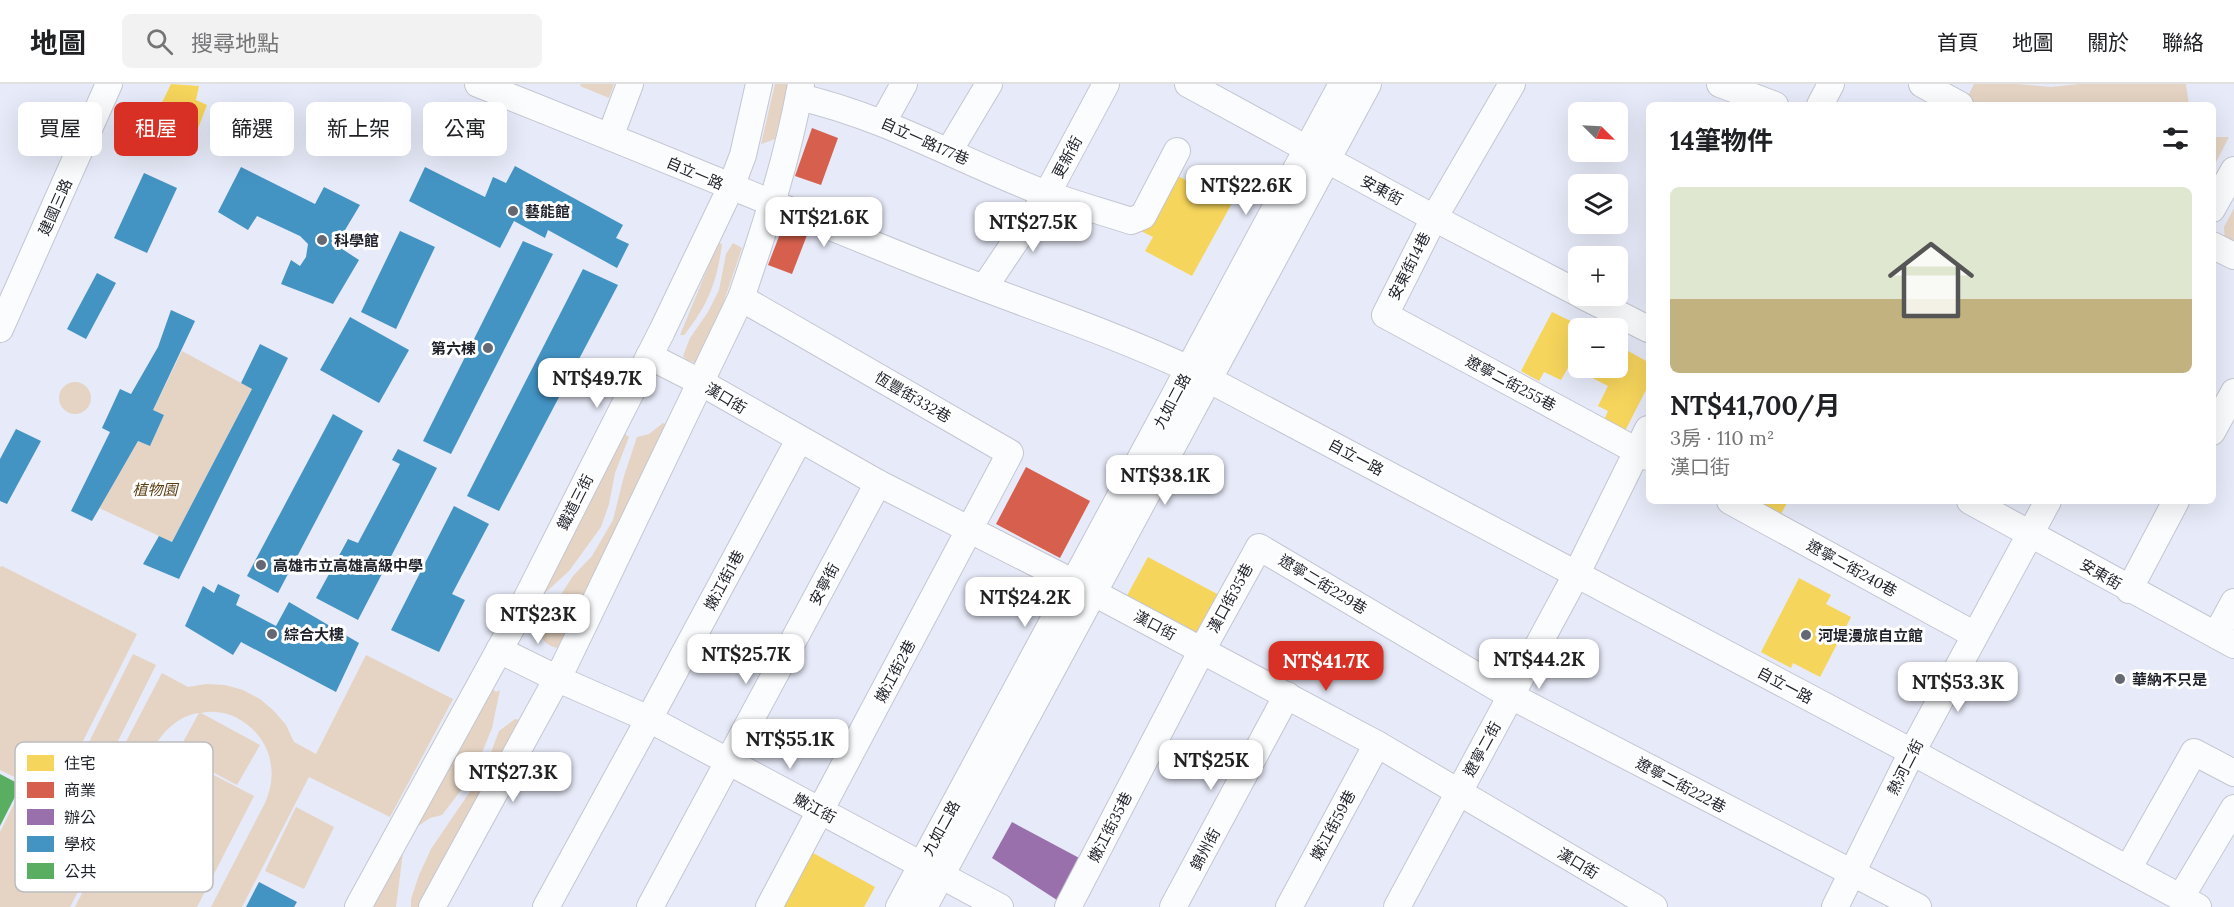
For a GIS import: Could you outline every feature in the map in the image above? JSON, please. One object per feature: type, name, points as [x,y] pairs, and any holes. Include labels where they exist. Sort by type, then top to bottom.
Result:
[{"type":"street","name":"建國三路","points":[[0,329],[110,84]]},
{"type":"street","name":"自立一路","points":[[478,84],[771,204],[1099,331],[1198,374],[2190,902]]},
{"type":"street","points":[[610,137],[630,84]]},
{"type":"street","name":"鐵道三街","points":[[358,907],[500,650],[649,356],[743,155],[759,84]]},
{"type":"street","points":[[883,122],[904,84]]},
{"type":"street","points":[[949,151],[989,84]]},
{"type":"street","name":"更新街","points":[[984,288],[1047,194],[1106,84]]},
{"type":"street","name":"安東街","points":[[1188,84],[1434,218],[1568,288]]},
{"type":"street","name":"九如二路","points":[[1317,155],[1342,84]]},
{"type":"street","name":"九如二路","points":[[898,907],[931,870],[1317,155],[1368,84]]},
{"type":"street","name":"安東街14巷","points":[[1385,315],[1434,218],[1512,84]]},
{"type":"street","points":[[1720,84],[1767,102]]},
{"type":"street","points":[[1822,102],[1831,84]]},
{"type":"street","points":[[1922,84],[1955,102]]},
{"type":"street","points":[[432,907],[558,679],[741,298],[771,204],[800,90]]},
{"type":"street","name":"自立一路177巷","points":[[800,90],[837,94],[883,122],[1047,194],[1131,221],[1143,216],[1177,150]]},
{"type":"street","points":[[2216,202],[2234,170]]},
{"type":"street","points":[[2216,247],[2234,256]]},
{"type":"street","name":"恆豐街332巷","points":[[741,298],[1010,453],[970,530]]},
{"type":"street","points":[[1603,306],[1646,328]]},
{"type":"street","name":"遼寧二街255巷","points":[[1385,315],[1645,446]]},
{"type":"street","name":"漢口街","points":[[649,356],[700,382],[799,440],[879,483],[1084,588],[1377,744],[1627,901],[1654,907]]},
{"type":"street","points":[[2216,425],[2234,392]]},
{"type":"street","name":"嫩江街1巷","points":[[546,907],[650,719],[799,440]]},
{"type":"street","name":"遼寧二街","points":[[1398,906],[1645,446]]},
{"type":"street","name":"安寧街","points":[[650,907],[879,483]]},
{"type":"street","name":"遼寧二街240巷","points":[[1736,504],[1975,634]]},
{"type":"street","name":"安東街","points":[[1976,504],[2129,590],[2225,640]]},
{"type":"street","name":"熱河二街","points":[[1835,907],[1912,752],[2046,504]]},
{"type":"street","points":[[2129,590],[2174,504]]},
{"type":"street","name":"嫩江街2巷","points":[[769,907],[970,530]]},
{"type":"street","name":"漢口街35巷","points":[[1202,650],[1259,547]]},
{"type":"street","name":"遼寧二街229巷","points":[[1259,547],[1511,696]]},
{"type":"street","points":[[2225,640],[2234,602]]},
{"type":"street","name":"嫩江街","points":[[500,650],[558,679],[650,719],[1000,907]]},
{"type":"street","name":"嫩江街35巷","points":[[1068,907],[1202,650]]},
{"type":"street","name":"錦州街","points":[[1173,907],[1287,695]]},
{"type":"street","name":"遼寧二街222巷","points":[[1511,696],[1918,907]]},
{"type":"street","name":"嫩江街59巷","points":[[1289,907],[1377,744]]},
{"type":"street","points":[[2128,869],[2194,752],[2234,773]]},
{"type":"street","points":[[2190,902],[2234,808]]},
{"type":"street","name":"九如二路","points":[[924,907],[931,870]]},
{"type":"green space","points":[[581,84],[614,84],[609,98],[580,86]]},
{"type":"green space","points":[[775,84],[788,84],[775,139],[761,144]]},
{"type":"green space","points":[[1974,84],[2051,87],[2079,84],[2186,84],[2189,102],[1970,102],[1966,100]]},
{"type":"green space","points":[[2216,137],[2229,137],[2216,162]]},
{"type":"green space","points":[[2234,208],[2234,247],[2225,243],[2224,227]]},
{"type":"green space","points":[[718,243],[722,244],[720,258],[710,292],[692,324],[684,335],[680,335]]},
{"type":"green space","points":[[733,243],[742,248],[700,364],[687,360],[683,356],[690,338],[708,312],[719,290],[726,254]]},
{"type":"green space","name":"植物園","points":[[182,351],[252,389],[172,542],[99,508],[138,441],[150,446],[164,415],[153,410]]},
{"type":"green space","points":[[75,382],[86,387],[91,398],[86,409],[75,414],[64,409],[59,398],[64,387]]},
{"type":"green space","points":[[663,423],[668,425],[668,430],[557,648],[549,645],[544,641],[541,626],[552,619],[562,593],[573,576],[592,556],[613,520],[637,437],[649,434]]},
{"type":"green space","points":[[625,434],[629,437],[615,473],[609,504],[601,527],[569,571],[535,602]]},
{"type":"green space","points":[[0,567],[137,634],[83,742],[15,742],[15,777],[0,770]]},
{"type":"green space","points":[[133,654],[156,665],[118,742],[89,742]]},
{"type":"green space","points":[[366,655],[453,699],[390,817],[309,777],[242,907],[211,907],[265,803],[271,785],[271,766],[263,743],[256,733],[237,718],[225,713],[201,713],[260,745],[237,785],[213,772],[213,742],[183,742],[199,713],[179,720],[157,742],[126,742],[162,673],[188,687],[206,684],[225,685],[243,690],[260,699],[274,711],[286,725],[294,742],[316,754]]},
{"type":"green space","points":[[489,685],[496,692],[500,690],[492,728],[468,781],[442,815],[430,818],[418,826],[410,836],[403,852],[396,907],[369,907]]},
{"type":"green space","points":[[515,719],[520,720],[420,907],[411,907],[411,899],[419,875],[431,849],[484,771],[499,731]]},
{"type":"green space","points":[[213,775],[254,796],[213,876]]},
{"type":"green space","points":[[15,802],[15,892],[78,892],[70,907],[0,907],[0,832]]},
{"type":"green space","points":[[296,807],[334,827],[304,889],[265,871]]},
{"type":"green space","points":[[83,892],[205,892],[197,907],[75,907]]},
{"type":"building: 住宅","points":[[171,84],[199,86],[196,100],[207,105],[198,128],[198,102],[162,102]]},
{"type":"building: 住宅","points":[[1171,172],[1231,205],[1192,276],[1145,251],[1153,237],[1139,230]]},
{"type":"building: 住宅","points":[[1552,312],[1568,320],[1568,368],[1561,380],[1544,372],[1539,381],[1521,371]]},
{"type":"building: 住宅","points":[[1628,351],[1646,361],[1646,390],[1624,433],[1603,422],[1608,411],[1598,406],[1608,386],[1592,378],[1628,378]]},
{"type":"building: 住宅","points":[[1763,504],[1786,504],[1781,514]]},
{"type":"building: 住宅","points":[[1148,557],[1219,595],[1196,639],[1124,601]]},
{"type":"building: 住宅","name":"河堤漫旅自立館","points":[[1799,578],[1831,595],[1826,604],[1851,617],[1820,677],[1793,663],[1791,668],[1761,652]]},
{"type":"building: 住宅","points":[[804,848],[875,887],[864,907],[771,907]]},
{"type":"building: 商業","points":[[812,128],[838,138],[821,185],[795,176]]},
{"type":"building: 商業","points":[[785,221],[809,230],[792,274],[768,265]]},
{"type":"building: 商業","points":[[1026,467],[1090,501],[1060,558],[996,524]]},
{"type":"building: 辦公","points":[[1012,822],[1083,860],[1060,902],[992,858]]},
{"type":"building: 學校","name":"藝能館","points":[[515,166],[623,225],[616,238],[629,244],[617,268],[548,230],[545,238],[514,221],[500,248],[409,201],[425,167],[485,197],[493,177],[506,183]]},
{"type":"building: 學校","name":"科學館","points":[[241,167],[315,204],[324,187],[360,205],[336,245],[359,260],[333,304],[281,284],[291,260],[300,266],[306,257],[308,244],[300,236],[257,216],[248,230],[218,212]]},
{"type":"building: 學校","points":[[144,173],[177,188],[147,253],[114,238]]},
{"type":"building: 學校","points":[[400,231],[435,247],[396,329],[361,312]]},
{"type":"building: 學校","name":"第六棟","points":[[523,241],[553,254],[451,454],[423,441]]},
{"type":"building: 學校","points":[[583,269],[618,285],[499,511],[467,496]]},
{"type":"building: 學校","points":[[97,273],[116,283],[86,339],[67,329]]},
{"type":"building: 學校","points":[[171,310],[195,321],[153,410],[164,415],[150,446],[138,441],[92,521],[71,511],[110,432],[102,428],[120,389],[131,394],[158,347]]},
{"type":"building: 學校","points":[[350,317],[409,350],[379,403],[320,370]]},
{"type":"building: 學校","points":[[260,344],[288,358],[179,579],[143,564],[159,536],[172,542],[252,389],[241,383]]},
{"type":"building: 學校","points":[[333,414],[363,431],[278,593],[247,576]]},
{"type":"building: 學校","points":[[16,429],[41,441],[7,504],[0,501],[0,459]]},
{"type":"building: 學校","points":[[398,449],[437,468],[358,620],[316,598],[348,539],[358,543],[400,464],[392,460]]},
{"type":"building: 學校","points":[[454,506],[489,524],[452,594],[465,600],[439,652],[391,630]]},
{"type":"building: 學校","name":"綜合大樓","points":[[218,584],[240,595],[236,605],[276,626],[289,602],[359,643],[336,692],[241,642],[233,655],[185,626],[203,586],[214,593]]},
{"type":"building: 學校","points":[[259,882],[297,902],[294,907],[246,907]]},
{"type":"building: 公共","points":[[0,774],[15,782],[15,797],[0,826]]},
{"type":"place","name":"藝能館","points":[[513,211]]},
{"type":"place","name":"科學館","points":[[322,240]]},
{"type":"place","name":"第六棟","points":[[488,348]]},
{"type":"place","name":"高雄市立高雄高級中學","points":[[261,565]]},
{"type":"place","name":"綜合大樓","points":[[272,634]]},
{"type":"place","name":"河堤漫旅自立館","points":[[1806,635]]},
{"type":"place","name":"華納不只是","points":[[2120,679]]}]
